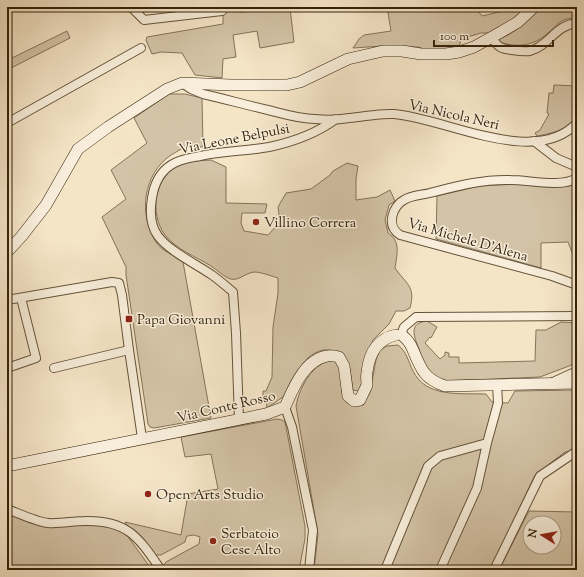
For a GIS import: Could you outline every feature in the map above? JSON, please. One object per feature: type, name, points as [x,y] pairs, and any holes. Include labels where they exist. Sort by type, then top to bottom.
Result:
[{"type":"street","points":[[131,7],[144,20],[222,11]]},
{"type":"street","points":[[7,252],[46,205],[78,149],[108,127],[160,93],[182,83],[287,85],[300,82],[348,59],[383,51],[402,51],[421,54],[446,54],[458,52],[474,47],[492,38],[518,22],[534,7]]},
{"type":"street","points":[[492,38],[497,46],[508,50],[528,52],[537,49],[558,29],[568,24],[577,23]]},
{"type":"street","points":[[7,123],[141,48]]},
{"type":"street","name":"Via Nicola Neri","points":[[182,83],[203,94],[291,117],[316,120],[336,120],[377,114],[394,114],[422,119],[474,133],[518,142],[551,139],[564,133],[577,123]]},
{"type":"street","name":"Via Leone Belpulsi","points":[[239,420],[233,292],[213,276],[168,246],[158,236],[153,227],[151,218],[151,202],[154,190],[163,172],[170,165],[183,159],[269,147],[323,128],[336,120]]},
{"type":"street","points":[[534,141],[556,158],[577,168]]},
{"type":"street","name":"Via Michele D'Alena","points":[[577,178],[561,183],[510,180],[479,181],[404,199],[395,210],[391,219],[392,226],[400,235],[552,276],[577,285]]},
{"type":"street","points":[[7,300],[112,282],[119,283],[122,295],[142,438]]},
{"type":"street","points":[[10,366],[36,358],[21,298]]},
{"type":"street","points":[[577,316],[416,317],[404,327],[401,335],[410,343],[422,372],[434,382],[445,386],[577,383]]},
{"type":"street","name":"Via Conte Rosso","points":[[7,466],[266,414],[285,407],[292,392],[307,368],[321,357],[329,355],[339,357],[344,366],[348,396],[354,401],[360,400],[366,385],[371,353],[378,344],[388,337],[401,335]]},
{"type":"street","points":[[54,368],[129,350]]},
{"type":"street","points":[[551,383],[577,371]]},
{"type":"street","points":[[440,570],[477,488],[498,403],[497,384]]},
{"type":"street","points":[[285,407],[292,427],[312,530],[309,570]]},
{"type":"street","points":[[385,570],[428,466],[440,456],[487,443]]},
{"type":"street","points":[[494,570],[540,476],[577,451]]},
{"type":"street","points":[[7,509],[47,523],[87,521],[108,522],[120,526],[134,534],[144,545],[160,570]]},
{"type":"street","points":[[7,565],[10,570]]},
{"type":"shaded area","points":[[277,7],[293,7],[290,8],[294,42],[260,48],[257,31],[233,35],[236,57],[223,59],[222,78],[195,75],[182,53],[161,52],[152,54],[146,40],[147,37],[223,24],[223,16],[226,11],[243,12]]},
{"type":"shaded area","points":[[387,7],[475,7],[482,16],[512,9],[513,7],[529,7],[528,10],[490,33],[481,33],[461,39],[460,44],[457,47],[427,50],[418,47],[383,46],[353,48],[359,39],[364,35],[391,31]]},
{"type":"shaded area","points":[[540,7],[577,7],[577,18],[561,21],[542,38],[525,45],[513,45],[500,42],[499,39],[522,26]]},
{"type":"shaded area","points":[[67,31],[70,38],[7,70],[8,60]]},
{"type":"shaded area","points":[[554,85],[577,86],[577,114],[575,119],[566,127],[554,132],[537,136],[535,133],[540,130],[549,114],[547,113],[549,93],[553,93]]},
{"type":"shaded area","points":[[169,94],[185,94],[202,98],[203,147],[183,148],[171,155],[162,163],[154,173],[149,184],[145,208],[150,231],[156,242],[159,246],[183,262],[211,418],[154,428],[150,427],[148,424],[126,267],[102,217],[126,199],[111,170],[147,143],[134,118]]},
{"type":"shaded area","points":[[211,160],[226,167],[226,203],[267,204],[265,213],[242,213],[241,223],[244,231],[268,235],[280,222],[278,207],[286,193],[311,189],[333,171],[347,163],[358,166],[356,179],[356,200],[377,197],[390,190],[395,201],[389,205],[385,220],[388,233],[395,240],[397,248],[395,268],[409,286],[412,301],[410,308],[404,311],[396,311],[389,324],[373,340],[363,367],[361,388],[358,391],[353,390],[350,370],[342,355],[329,350],[323,350],[314,353],[307,359],[301,366],[289,391],[267,408],[266,400],[263,397],[263,391],[266,391],[272,377],[273,327],[278,293],[278,278],[263,273],[254,272],[238,279],[228,278],[211,266],[175,245],[165,235],[157,217],[156,206],[160,186],[172,169],[188,162]]},
{"type":"shaded area","points":[[518,184],[562,187],[577,184],[577,265],[568,242],[541,243],[541,268],[436,239],[437,196],[479,186]]},
{"type":"shaded area","points":[[427,321],[437,327],[431,338],[430,337],[425,343],[440,359],[445,355],[445,352],[449,353],[449,357],[459,357],[459,363],[535,361],[536,330],[546,330],[561,322],[577,323],[577,363],[540,377],[445,381],[435,376],[427,368],[415,339],[414,331],[417,324]]},
{"type":"shaded area","points":[[398,345],[405,354],[419,380],[426,386],[435,390],[455,393],[486,394],[492,402],[508,403],[515,391],[577,390],[577,452],[565,452],[535,475],[490,570],[314,570],[318,534],[296,406],[300,392],[313,371],[326,362],[333,360],[338,363],[340,370],[344,399],[348,403],[354,405],[364,403],[370,392],[376,360],[380,350],[387,346]]},
{"type":"shaded area","points":[[277,419],[285,422],[305,526],[305,539],[299,570],[164,570],[164,565],[166,562],[199,544],[200,537],[194,535],[187,536],[185,542],[161,555],[155,555],[138,534],[125,522],[181,535],[188,494],[218,489],[211,454],[185,457],[181,437]]},
{"type":"shaded area","points":[[529,511],[577,512],[577,570],[499,570],[522,525],[522,555],[562,555],[562,515],[527,515]]},
{"type":"shaded area","points":[[7,512],[45,525],[97,525],[112,528],[126,534],[152,570],[15,570],[7,558]]},
{"type":"place","name":"Villino Correra","points":[[256,222]]},
{"type":"place","name":"Papa Giovanni","points":[[129,319]]},
{"type":"place","name":"Open Arts Studio","points":[[148,494]]},
{"type":"place","name":"Serbatoio Cese Alto","points":[[213,541]]}]
